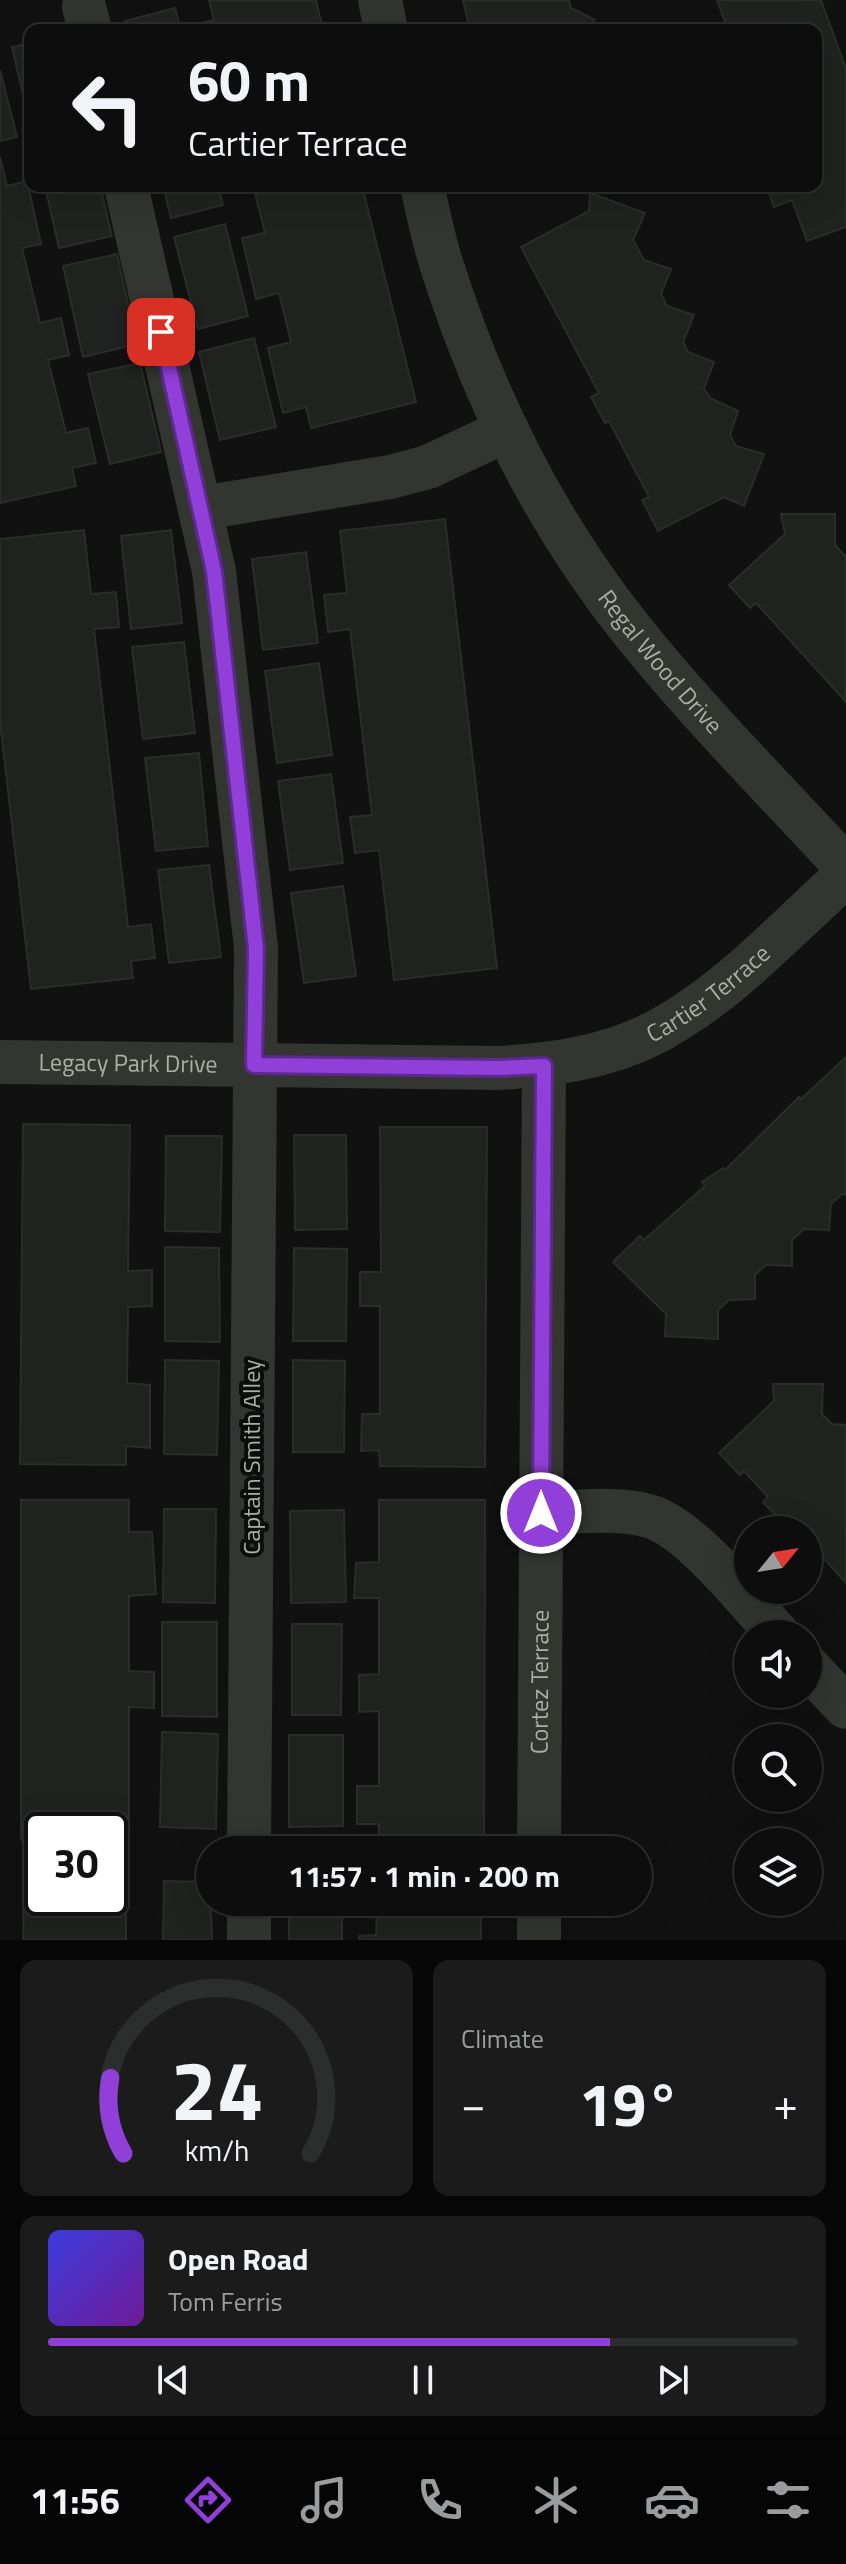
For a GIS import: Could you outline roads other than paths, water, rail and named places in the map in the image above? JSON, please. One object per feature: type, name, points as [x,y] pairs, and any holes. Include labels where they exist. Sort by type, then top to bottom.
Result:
[{"type":"street","points":[[380,0],[385,24]]},
{"type":"street","name":"Captain Smith Alley","points":[[127,192],[214,571],[256,948],[249,1836]]},
{"type":"street","name":"Regal Wood Drive","points":[[423,192],[440,261],[480,372],[507,430],[562,532],[632,631],[846,867]]},
{"type":"street","points":[[202,508],[390,477],[428,467],[507,430]]},
{"type":"street","name":"Cartier Terrace","points":[[254,1065],[498,1068],[544,1066],[584,1058],[651,1034],[711,997],[846,875]]},
{"type":"street","name":"Legacy Park Drive","points":[[0,1062],[254,1065]]},
{"type":"street","points":[[544,1066],[541,1513],[621,1512],[652,1517],[684,1534],[765,1620]]},
{"type":"street","name":"Cortez Terrace","points":[[539,1836],[541,1513]]},
{"type":"street","points":[[822,1682],[846,1707]]},
{"type":"street","points":[[249,1916],[249,1940]]},
{"type":"street","points":[[539,1916],[539,1940]]}]
